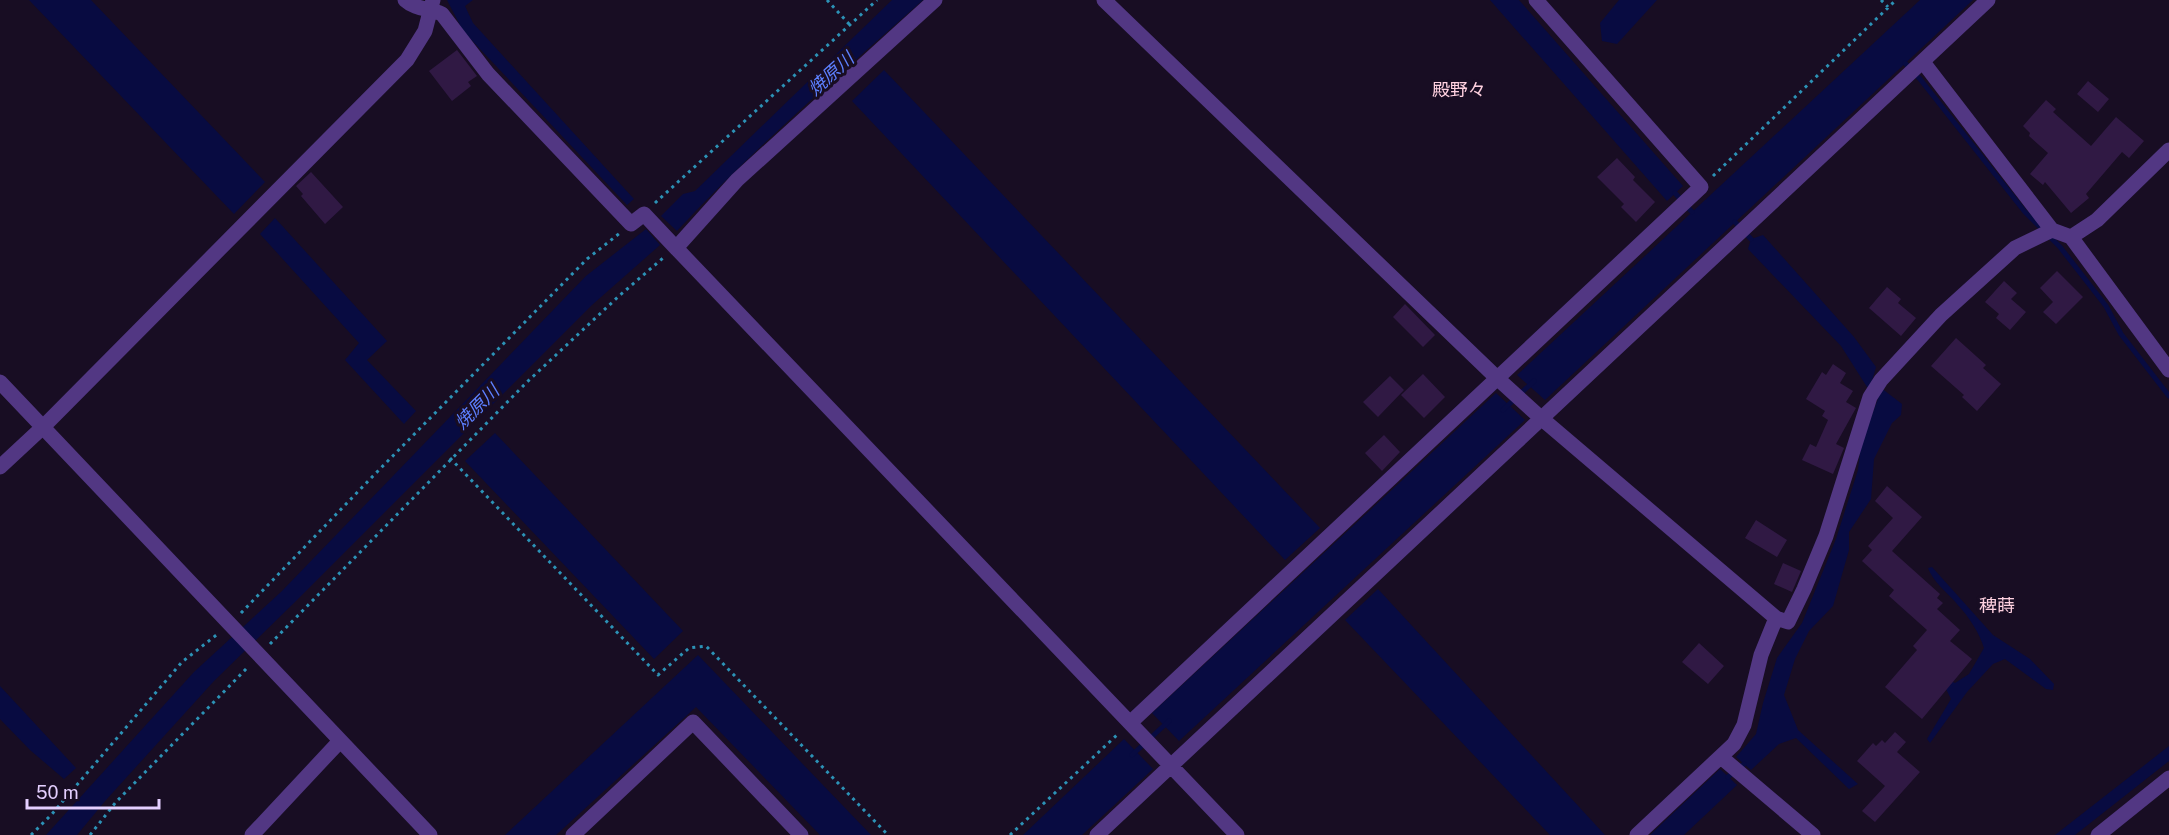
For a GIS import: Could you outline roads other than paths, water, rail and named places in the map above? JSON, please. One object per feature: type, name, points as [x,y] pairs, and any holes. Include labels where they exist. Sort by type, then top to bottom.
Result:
[{"type":"street","points":[[405,0],[419,9],[432,4]]},
{"type":"street","points":[[673,244],[737,180],[935,0]]},
{"type":"street","points":[[1104,0],[1497,378],[1776,618],[1788,622],[1804,589],[1826,536],[1870,397],[1881,380],[1941,315],[2015,248],[2045,232],[2071,237],[2169,370]]},
{"type":"street","points":[[1132,724],[1701,187],[1536,0]]},
{"type":"street","points":[[1098,835],[1169,765],[1988,0]]},
{"type":"street","points":[[432,4],[488,74],[631,224],[649,217],[1237,835]]},
{"type":"street","points":[[0,467],[43,427],[407,60],[425,31],[432,4]]},
{"type":"street","points":[[1915,69],[2045,232]]},
{"type":"street","points":[[2071,237],[2097,220],[2169,150]]},
{"type":"street","points":[[0,382],[430,835]]},
{"type":"street","points":[[1637,835],[1725,760],[1744,725],[1761,655],[1776,618]]},
{"type":"street","points":[[573,835],[693,722],[801,835]]},
{"type":"street","points":[[252,835],[340,741]]},
{"type":"street","points":[[1725,760],[1813,835]]},
{"type":"street","points":[[2098,835],[2169,778]]},
{"type":"water","points":[[29,0],[91,0],[265,182],[234,214]]},
{"type":"water","points":[[447,0],[473,0],[465,6],[473,23],[634,199],[627,205],[463,31]]},
{"type":"water","name":"焼原川","points":[[892,0],[923,0],[766,142],[677,231],[661,216],[683,194],[695,191]]},
{"type":"water","points":[[1490,0],[1519,0],[1683,186],[1667,201]]},
{"type":"water","points":[[1619,0],[1657,0],[1617,44],[1602,41],[1600,23]]},
{"type":"water","points":[[1920,0],[1973,0],[1545,400],[1517,375]]},
{"type":"water","points":[[884,70],[1320,528],[1285,560],[852,101]]},
{"type":"water","points":[[275,218],[387,341],[367,360],[416,411],[404,424],[345,360],[359,343],[260,234]]},
{"type":"water","name":"焼原川","points":[[646,229],[660,245],[592,305],[214,681],[77,835],[46,835],[194,672],[282,591],[586,276]]},
{"type":"water","points":[[1763,235],[1854,337],[1876,367],[1872,381],[1902,404],[1901,415],[1892,423],[1874,459],[1871,499],[1849,532],[1849,550],[1833,606],[1809,631],[1795,659],[1784,695],[1798,730],[1858,784],[1849,789],[1796,738],[1779,744],[1751,770],[1736,757],[1756,734],[1777,658],[1802,623],[1836,539],[1858,470],[1861,444],[1879,396],[1867,387],[1841,346],[1748,249],[1751,239]]},
{"type":"water","points":[[1496,393],[1525,420],[1179,741],[1152,713]]},
{"type":"water","points":[[495,433],[683,631],[654,659],[465,461]]},
{"type":"water","points":[[1932,567],[1993,635],[2030,659],[2054,684],[2053,690],[2046,689],[2005,659],[1993,664],[1967,692],[1930,743],[1927,739],[1951,699],[1939,675],[1955,683],[1969,674],[1984,648],[1969,619],[1933,578],[1928,568]]},
{"type":"water","points":[[1378,589],[1605,835],[1550,835],[1345,620]]},
{"type":"water","points":[[698,655],[871,835],[820,835],[696,707],[556,835],[505,835]]},
{"type":"water","points":[[0,686],[76,768],[64,779],[30,750],[0,719]]},
{"type":"water","points":[[1124,739],[1153,769],[1082,835],[1023,835]]},
{"type":"water","points":[[2169,746],[2169,761],[2075,835],[2055,835]]},
{"type":"water","points":[[1720,769],[1737,785],[1684,835],[1650,835]]},
{"type":"waterway","points":[[1905,63],[2025,212],[2060,247],[2106,306],[2121,334],[2169,396]]},
{"type":"waterway","points":[[1675,193],[1692,212]]},
{"type":"waterway","points":[[1735,222],[1751,239]]},
{"type":"waterway","points":[[1503,410],[1534,381]]},
{"type":"waterway","points":[[1132,755],[1169,721]]},
{"type":"waterway","points":[[1728,777],[1744,764]]},
{"type":"district","name":"殿野々","points":[[1459,90]]},
{"type":"district","name":"稗蒔","points":[[1997,606]]}]
